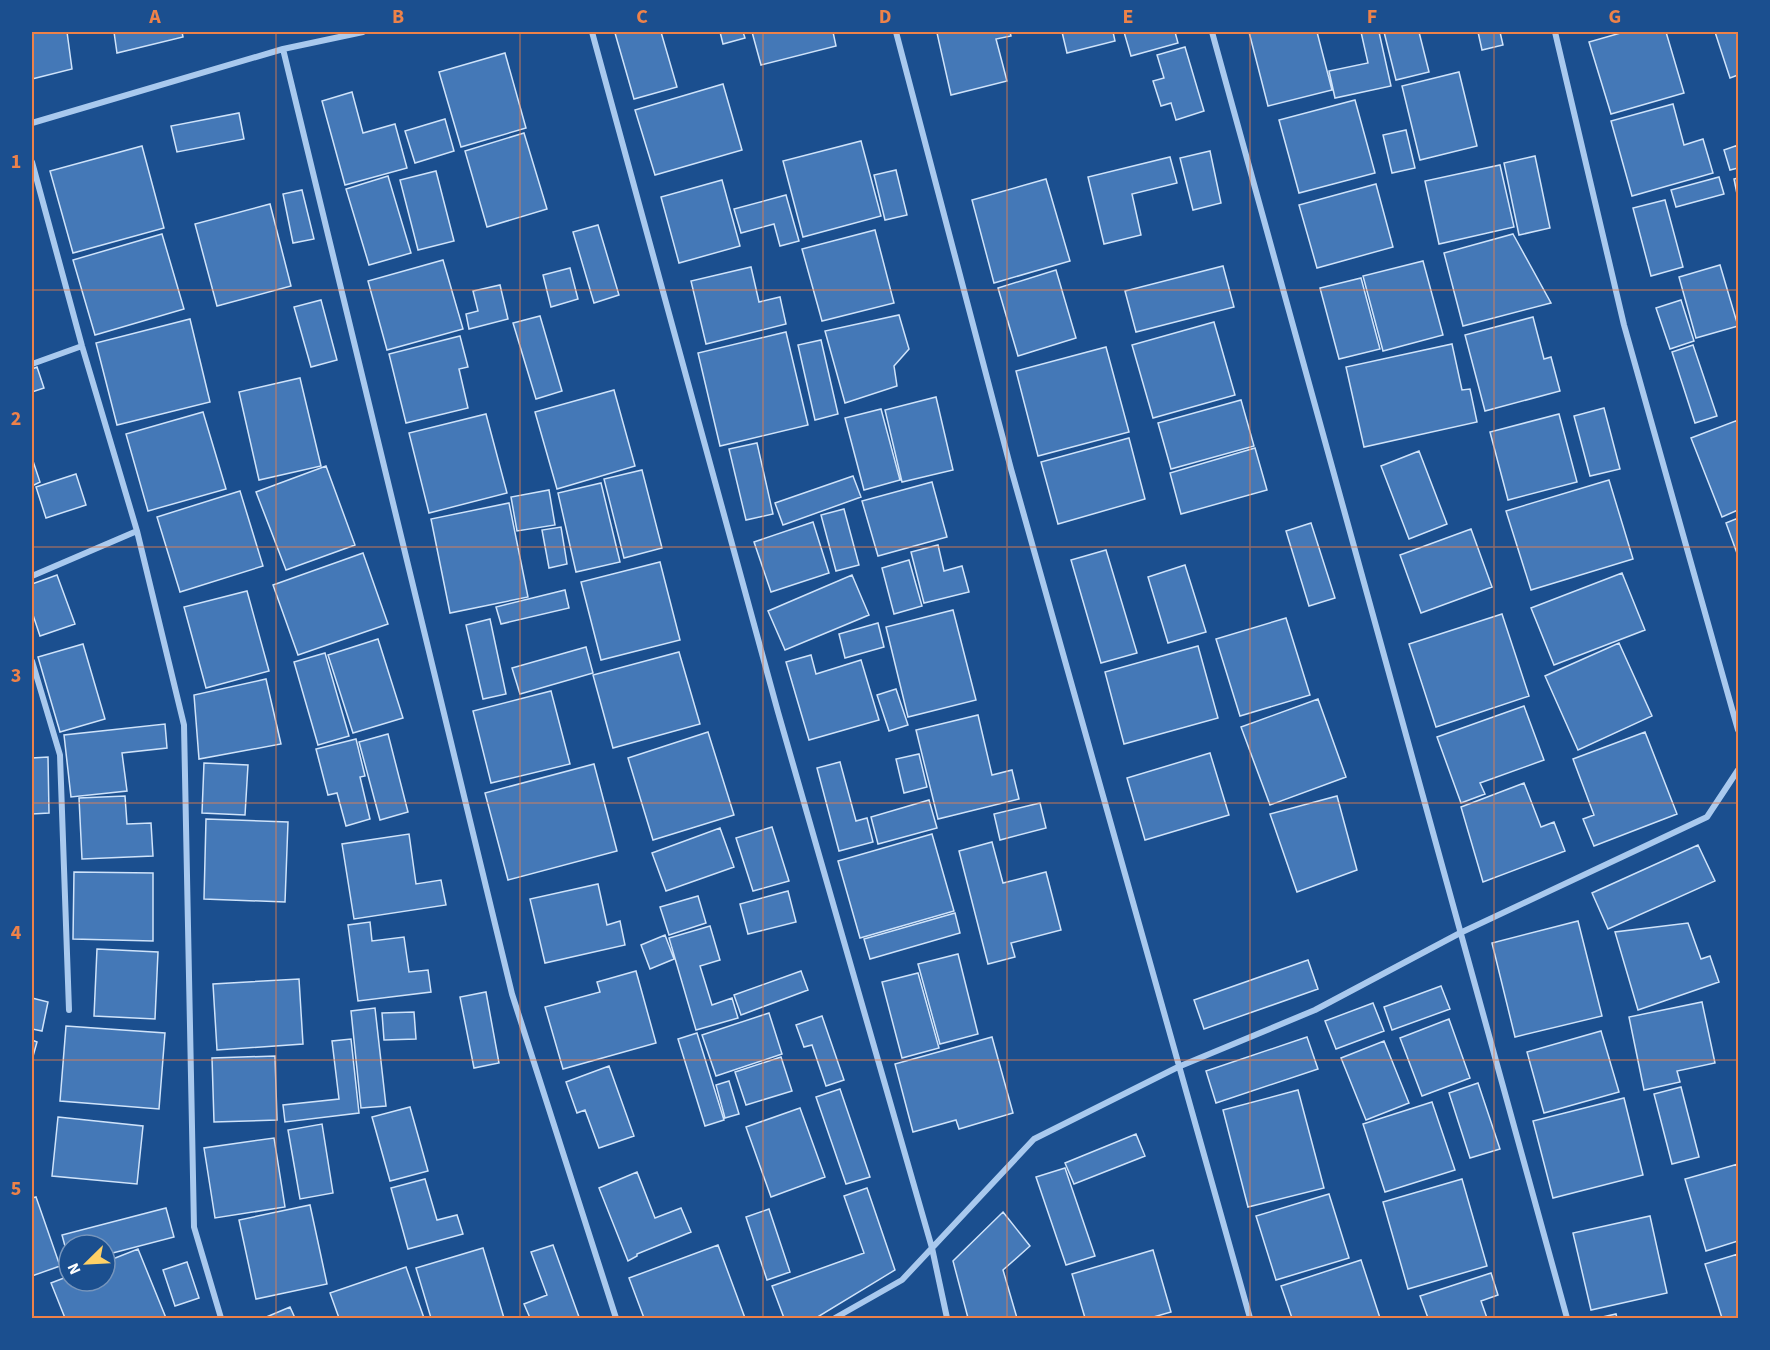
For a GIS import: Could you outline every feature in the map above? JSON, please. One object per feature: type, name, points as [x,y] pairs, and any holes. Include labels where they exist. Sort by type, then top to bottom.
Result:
[{"type":"street","points":[[32,123],[283,49],[363,32]]},
{"type":"street","points":[[592,32],[778,712],[932,1248],[947,1318]]},
{"type":"street","points":[[896,32],[1014,480],[1250,1318]]},
{"type":"street","points":[[1212,32],[1568,1318]]},
{"type":"street","points":[[1556,32],[1624,325],[1738,730]]},
{"type":"street","points":[[283,49],[512,994],[616,1318]]},
{"type":"street","points":[[32,162],[82,346],[137,531],[184,725],[194,1227],[220,1318]]},
{"type":"street","points":[[32,364],[82,346]]},
{"type":"street","points":[[32,576],[137,531]]},
{"type":"street","points":[[32,661],[60,755],[69,1010]]},
{"type":"street","points":[[835,1318],[902,1280],[1034,1139],[1178,1066],[1315,1010],[1460,933],[1707,817],[1738,770]]},
{"type":"building","points":[[32,32],[67,32],[72,69],[32,79]]},
{"type":"building","points":[[114,32],[182,32],[183,37],[117,53]]},
{"type":"building","points":[[661,32],[677,87],[634,99],[615,33]]},
{"type":"building","points":[[720,32],[743,32],[745,38],[723,44]]},
{"type":"building","points":[[752,32],[833,32],[836,46],[761,65]]},
{"type":"building","points":[[1010,32],[1011,36],[996,39],[1007,81],[951,95],[937,33]]},
{"type":"building","points":[[1062,32],[1113,32],[1115,41],[1067,53]]},
{"type":"building","points":[[1124,32],[1175,32],[1178,43],[1131,56]]},
{"type":"building","points":[[1249,32],[1317,32],[1332,90],[1268,106]]},
{"type":"building","points":[[1361,32],[1379,32],[1391,86],[1335,98],[1329,71],[1368,63]]},
{"type":"building","points":[[1384,32],[1419,32],[1429,72],[1396,80]]},
{"type":"building","points":[[1478,32],[1500,32],[1503,45],[1482,50]]},
{"type":"building","points":[[1624,32],[1666,32],[1684,93],[1611,114],[1589,42]]},
{"type":"building","points":[[1715,32],[1738,32],[1738,75],[1730,78]]},
{"type":"building","points":[[1185,47],[1204,111],[1176,120],[1171,103],[1161,106],[1153,81],[1164,78],[1157,55]]},
{"type":"building","points":[[505,53],[526,128],[461,147],[439,72]]},
{"type":"building","points":[[1459,72],[1477,146],[1420,160],[1402,86]]},
{"type":"building","points":[[723,84],[742,150],[655,175],[635,110]]},
{"type":"building","points":[[352,92],[363,133],[395,124],[407,168],[345,185],[322,101]]},
{"type":"building","points":[[1355,100],[1375,173],[1299,193],[1279,120]]},
{"type":"building","points":[[1673,104],[1684,145],[1703,139],[1713,173],[1632,196],[1611,121]]},
{"type":"building","points":[[239,113],[244,139],[177,152],[171,126]]},
{"type":"building","points":[[445,119],[454,151],[415,163],[405,131]]},
{"type":"building","points":[[1406,130],[1415,168],[1392,173],[1383,135]]},
{"type":"building","points":[[524,133],[547,209],[487,227],[465,151]]},
{"type":"building","points":[[861,141],[881,216],[803,237],[783,161]]},
{"type":"building","points":[[1738,145],[1738,168],[1730,170],[1724,150]]},
{"type":"building","points":[[142,146],[164,228],[73,253],[50,171]]},
{"type":"building","points":[[1210,151],[1221,203],[1193,210],[1180,158]]},
{"type":"building","points":[[1535,156],[1550,228],[1519,235],[1504,163]]},
{"type":"building","points":[[1170,157],[1177,183],[1132,194],[1141,235],[1104,244],[1088,177]]},
{"type":"building","points":[[1500,165],[1514,227],[1439,244],[1425,181]]},
{"type":"building","points":[[896,170],[907,215],[885,220],[874,175]]},
{"type":"building","points":[[436,171],[454,241],[418,250],[400,180]]},
{"type":"building","points":[[388,176],[411,253],[369,265],[346,189]]},
{"type":"building","points":[[1719,177],[1724,194],[1676,207],[1671,190]]},
{"type":"building","points":[[1738,178],[1738,199],[1734,179]]},
{"type":"building","points":[[1046,179],[1070,261],[994,283],[972,200]]},
{"type":"building","points":[[722,180],[740,246],[679,263],[661,197]]},
{"type":"building","points":[[1376,184],[1393,247],[1317,268],[1299,205]]},
{"type":"building","points":[[302,190],[314,239],[293,243],[283,194]]},
{"type":"building","points":[[786,195],[799,241],[780,246],[774,224],[741,233],[734,209]]},
{"type":"building","points":[[1665,200],[1683,267],[1651,276],[1633,208]]},
{"type":"building","points":[[270,204],[291,286],[217,306],[195,224]]},
{"type":"building","points":[[598,225],[619,295],[594,303],[573,232]]},
{"type":"building","points":[[875,230],[894,303],[822,321],[802,249]]},
{"type":"building","points":[[162,234],[184,309],[95,335],[73,260]]},
{"type":"building","points":[[1513,234],[1551,303],[1463,326],[1444,253]]},
{"type":"building","points":[[443,260],[463,329],[387,350],[368,281]]},
{"type":"building","points":[[1423,261],[1443,335],[1383,351],[1363,276]]},
{"type":"building","points":[[1720,265],[1738,326],[1696,338],[1679,277]]},
{"type":"building","points":[[1223,266],[1234,307],[1136,332],[1125,291]]},
{"type":"building","points":[[751,267],[759,302],[780,297],[786,324],[706,344],[691,281]]},
{"type":"building","points":[[570,268],[578,299],[551,307],[543,275]]},
{"type":"building","points":[[1056,270],[1076,338],[1018,356],[998,288]]},
{"type":"building","points":[[1361,278],[1380,349],[1339,359],[1320,288]]},
{"type":"building","points":[[500,285],[508,319],[469,329],[466,314],[478,311],[473,291]]},
{"type":"building","points":[[321,300],[337,360],[311,367],[294,307]]},
{"type":"building","points":[[1681,300],[1694,341],[1670,349],[1656,308]]},
{"type":"building","points":[[899,315],[909,349],[894,366],[897,386],[845,403],[825,331]]},
{"type":"building","points":[[540,316],[562,391],[536,399],[513,323]]},
{"type":"building","points":[[1533,317],[1544,359],[1551,357],[1560,391],[1485,411],[1465,335]]},
{"type":"building","points":[[190,319],[210,402],[117,425],[96,343]]},
{"type":"building","points":[[1214,322],[1235,395],[1153,418],[1132,345]]},
{"type":"building","points":[[786,332],[808,425],[720,446],[698,353]]},
{"type":"building","points":[[460,336],[468,367],[459,369],[468,408],[406,423],[389,354]]},
{"type":"building","points":[[821,340],[838,414],[815,420],[798,345]]},
{"type":"building","points":[[1452,344],[1462,390],[1470,389],[1477,422],[1364,447],[1346,367]]},
{"type":"building","points":[[1693,345],[1717,416],[1695,423],[1672,352]]},
{"type":"building","points":[[1106,347],[1129,432],[1038,456],[1016,371]]},
{"type":"building","points":[[37,367],[44,388],[32,392],[32,369]]},
{"type":"building","points":[[300,378],[321,466],[259,480],[239,392]]},
{"type":"building","points":[[614,390],[635,466],[557,489],[535,412]]},
{"type":"building","points":[[936,397],[953,470],[902,482],[885,410]]},
{"type":"building","points":[[1241,400],[1254,446],[1171,469],[1158,423]]},
{"type":"building","points":[[1604,408],[1620,469],[1590,476],[1574,416]]},
{"type":"building","points":[[881,409],[900,480],[864,490],[845,418]]},
{"type":"building","points":[[203,412],[226,489],[148,511],[126,434]]},
{"type":"building","points":[[486,414],[507,493],[429,513],[409,433]]},
{"type":"building","points":[[1559,414],[1577,482],[1508,500],[1490,432]]},
{"type":"building","points":[[1738,420],[1738,510],[1722,517],[1691,438]]},
{"type":"building","points":[[1129,438],[1145,499],[1058,524],[1041,462]]},
{"type":"building","points":[[757,443],[773,514],[746,520],[729,449]]},
{"type":"building","points":[[1255,448],[1267,490],[1181,514],[1170,473]]},
{"type":"building","points":[[1419,451],[1447,524],[1409,539],[1381,466]]},
{"type":"building","points":[[32,458],[40,482],[32,486]]},
{"type":"building","points":[[326,466],[355,545],[286,570],[256,492]]},
{"type":"building","points":[[642,470],[662,548],[624,558],[604,479]]},
{"type":"building","points":[[76,474],[86,505],[46,518],[36,487]]},
{"type":"building","points":[[853,476],[861,497],[783,525],[775,503]]},
{"type":"building","points":[[1609,480],[1633,559],[1531,590],[1506,511]]},
{"type":"building","points":[[932,482],[947,537],[878,556],[862,501]]},
{"type":"building","points":[[601,483],[620,562],[576,572],[558,493]]},
{"type":"building","points":[[549,490],[555,525],[517,531],[511,497]]},
{"type":"building","points":[[240,491],[263,566],[180,592],[157,517]]},
{"type":"building","points":[[509,503],[528,597],[450,613],[431,519]]},
{"type":"building","points":[[844,509],[859,565],[836,571],[821,515]]},
{"type":"building","points":[[1738,518],[1738,556],[1726,523]]},
{"type":"building","points":[[813,522],[829,573],[771,592],[754,542]]},
{"type":"building","points":[[1311,523],[1335,598],[1309,606],[1286,531]]},
{"type":"building","points":[[561,527],[567,564],[549,568],[542,530]]},
{"type":"building","points":[[1471,529],[1492,587],[1421,613],[1400,555]]},
{"type":"building","points":[[938,545],[944,571],[962,566],[969,592],[924,603],[911,552]]},
{"type":"building","points":[[1106,550],[1137,653],[1101,663],[1071,560]]},
{"type":"building","points":[[363,553],[388,624],[298,655],[273,585]]},
{"type":"building","points":[[909,560],[922,606],[894,614],[882,568]]},
{"type":"building","points":[[660,562],[680,640],[601,660],[581,582]]},
{"type":"building","points":[[1185,565],[1206,632],[1168,643],[1148,577]]},
{"type":"building","points":[[1622,573],[1645,630],[1554,665],[1531,608]]},
{"type":"building","points":[[57,575],[75,624],[40,636],[32,612],[32,584]]},
{"type":"building","points":[[852,575],[869,615],[785,650],[768,611]]},
{"type":"building","points":[[565,590],[569,608],[501,624],[496,607]]},
{"type":"building","points":[[247,591],[269,671],[206,688],[184,607]]},
{"type":"building","points":[[953,610],[976,700],[908,717],[886,627]]},
{"type":"building","points":[[1502,614],[1529,696],[1436,727],[1409,644]]},
{"type":"building","points":[[1286,618],[1310,695],[1240,716],[1216,639]]},
{"type":"building","points":[[490,619],[506,694],[483,699],[466,625]]},
{"type":"building","points":[[878,623],[884,647],[845,658],[839,634]]},
{"type":"building","points":[[378,639],[403,718],[353,733],[328,655]]},
{"type":"building","points":[[1619,643],[1652,716],[1578,750],[1545,676]]},
{"type":"building","points":[[83,644],[105,719],[60,732],[38,657]]},
{"type":"building","points":[[1198,646],[1218,718],[1124,744],[1105,672]]},
{"type":"building","points":[[586,647],[593,673],[520,694],[512,668]]},
{"type":"building","points":[[679,652],[700,724],[613,748],[593,675]]},
{"type":"building","points":[[325,653],[349,736],[318,745],[294,662]]},
{"type":"building","points":[[811,655],[816,674],[861,660],[879,720],[809,740],[786,662]]},
{"type":"building","points":[[266,679],[281,744],[199,759],[194,695]]},
{"type":"building","points":[[896,689],[908,725],[889,731],[877,695]]},
{"type":"building","points":[[551,691],[570,764],[491,783],[473,711]]},
{"type":"building","points":[[1318,699],[1346,777],[1270,805],[1241,727]]},
{"type":"building","points":[[1524,706],[1544,760],[1480,783],[1485,794],[1461,803],[1437,737]]},
{"type":"building","points":[[978,715],[992,775],[1012,770],[1019,799],[938,819],[916,730]]},
{"type":"building","points":[[165,724],[167,748],[122,753],[127,791],[71,797],[64,735]]},
{"type":"building","points":[[708,732],[734,815],[653,840],[628,758]]},
{"type":"building","points":[[1645,732],[1677,814],[1594,846],[1583,819],[1594,815],[1573,759]]},
{"type":"building","points":[[388,734],[408,812],[380,820],[359,742]]},
{"type":"building","points":[[356,739],[365,776],[360,777],[370,819],[346,826],[337,793],[328,795],[316,749]]},
{"type":"building","points":[[1210,753],[1229,815],[1145,840],[1127,778]]},
{"type":"building","points":[[919,754],[927,787],[904,793],[896,759]]},
{"type":"building","points":[[48,757],[49,813],[32,814],[32,758]]},
{"type":"building","points":[[840,762],[856,821],[867,818],[873,842],[839,851],[817,768]]},
{"type":"building","points":[[204,763],[248,765],[245,815],[202,813]]},
{"type":"building","points":[[594,764],[617,851],[508,880],[485,793]]},
{"type":"building","points":[[1524,783],[1541,827],[1554,822],[1565,851],[1483,882],[1461,807]]},
{"type":"building","points":[[125,796],[127,824],[151,823],[153,856],[82,859],[79,798]]},
{"type":"building","points":[[1337,796],[1357,870],[1297,892],[1270,814]]},
{"type":"building","points":[[929,800],[937,828],[878,844],[871,817]]},
{"type":"building","points":[[1040,803],[1046,828],[1000,840],[994,814]]},
{"type":"building","points":[[206,819],[288,822],[285,902],[204,899]]},
{"type":"building","points":[[772,827],[789,881],[753,891],[736,838]]},
{"type":"building","points":[[720,828],[734,867],[666,891],[652,853]]},
{"type":"building","points":[[409,834],[416,884],[441,880],[446,905],[354,919],[342,844]]},
{"type":"building","points":[[932,834],[954,911],[860,938],[838,861]]},
{"type":"building","points":[[992,842],[1003,883],[1046,872],[1061,930],[1011,943],[1015,957],[988,964],[959,851]]},
{"type":"building","points":[[1698,845],[1715,881],[1608,929],[1592,893]]},
{"type":"building","points":[[74,872],[153,873],[153,941],[73,939]]},
{"type":"building","points":[[598,884],[607,925],[620,921],[625,945],[545,963],[530,899]]},
{"type":"building","points":[[788,891],[796,922],[748,934],[740,904]]},
{"type":"building","points":[[698,896],[706,923],[669,935],[660,907]]},
{"type":"building","points":[[955,913],[960,933],[870,959],[864,939]]},
{"type":"building","points":[[1578,921],[1602,1016],[1515,1037],[1492,943]]},
{"type":"building","points":[[370,922],[372,941],[404,937],[409,972],[428,970],[431,992],[358,1001],[348,925]]},
{"type":"building","points":[[1688,923],[1701,959],[1710,956],[1719,982],[1638,1010],[1615,932]]},
{"type":"building","points":[[710,926],[720,960],[700,966],[712,1005],[732,998],[738,1018],[696,1030],[669,938]]},
{"type":"building","points":[[665,935],[674,959],[650,969],[641,945]]},
{"type":"building","points":[[97,949],[158,952],[155,1019],[94,1016]]},
{"type":"building","points":[[958,954],[978,1034],[940,1044],[918,964]]},
{"type":"building","points":[[1308,960],[1318,989],[1204,1029],[1194,1000]]},
{"type":"building","points":[[636,971],[656,1043],[563,1069],[545,1007],[600,992],[597,982]]},
{"type":"building","points":[[801,971],[808,990],[741,1015],[734,995]]},
{"type":"building","points":[[918,973],[939,1048],[902,1058],[882,982]]},
{"type":"building","points":[[299,979],[303,1044],[217,1050],[213,984]]},
{"type":"building","points":[[1441,986],[1450,1009],[1392,1030],[1384,1007]]},
{"type":"building","points":[[486,992],[499,1063],[474,1068],[460,997]]},
{"type":"building","points":[[32,998],[48,1002],[42,1031],[32,1029]]},
{"type":"building","points":[[1702,1002],[1715,1063],[1677,1071],[1680,1082],[1644,1090],[1629,1017]]},
{"type":"building","points":[[1373,1003],[1384,1031],[1336,1049],[1325,1021]]},
{"type":"building","points":[[375,1008],[386,1106],[361,1108],[351,1011]]},
{"type":"building","points":[[414,1012],[416,1039],[384,1040],[382,1013]]},
{"type":"building","points":[[769,1013],[782,1054],[716,1076],[702,1035]]},
{"type":"building","points":[[822,1016],[844,1080],[826,1086],[812,1045],[804,1047],[796,1025]]},
{"type":"building","points":[[1449,1019],[1470,1078],[1422,1096],[1400,1038]]},
{"type":"building","points":[[66,1026],[165,1033],[159,1109],[60,1101]]},
{"type":"building","points":[[1601,1031],[1619,1092],[1544,1113],[1527,1052]]},
{"type":"building","points":[[697,1033],[724,1120],[705,1126],[678,1039]]},
{"type":"building","points":[[992,1037],[1013,1113],[959,1129],[956,1120],[913,1132],[895,1064]]},
{"type":"building","points":[[1307,1037],[1318,1069],[1216,1103],[1206,1071]]},
{"type":"building","points":[[351,1039],[359,1113],[285,1122],[283,1105],[339,1099],[332,1041]]},
{"type":"building","points":[[32,1040],[37,1042],[32,1060]]},
{"type":"building","points":[[1384,1041],[1409,1103],[1366,1120],[1341,1058]]},
{"type":"building","points":[[275,1056],[277,1120],[214,1122],[212,1058]]},
{"type":"building","points":[[781,1057],[792,1091],[746,1105],[735,1072]]},
{"type":"building","points":[[609,1066],[634,1136],[599,1148],[585,1110],[577,1113],[566,1082]]},
{"type":"building","points":[[729,1081],[739,1114],[725,1118],[716,1085]]},
{"type":"building","points":[[1478,1083],[1500,1149],[1470,1158],[1449,1093]]},
{"type":"building","points":[[1681,1087],[1699,1157],[1672,1164],[1654,1094]]},
{"type":"building","points":[[840,1089],[870,1177],[846,1184],[816,1097]]},
{"type":"building","points":[[1298,1090],[1324,1188],[1248,1207],[1223,1110]]},
{"type":"building","points":[[1624,1098],[1643,1175],[1553,1198],[1533,1121]]},
{"type":"building","points":[[1432,1102],[1455,1170],[1385,1192],[1363,1124]]},
{"type":"building","points":[[410,1107],[428,1171],[390,1181],[372,1117]]},
{"type":"building","points":[[800,1108],[825,1177],[771,1197],[746,1127]]},
{"type":"building","points":[[58,1117],[143,1126],[137,1184],[52,1176]]},
{"type":"building","points":[[322,1124],[333,1193],[300,1199],[288,1130]]},
{"type":"building","points":[[1136,1134],[1145,1156],[1074,1184],[1065,1163]]},
{"type":"building","points":[[274,1138],[285,1207],[215,1218],[204,1148]]},
{"type":"building","points":[[1738,1164],[1738,1241],[1706,1251],[1685,1179]]},
{"type":"building","points":[[1065,1168],[1095,1256],[1066,1265],[1036,1177]]},
{"type":"building","points":[[637,1172],[655,1218],[681,1208],[691,1232],[637,1254],[628,1261],[599,1188]]},
{"type":"building","points":[[425,1179],[437,1220],[457,1215],[463,1234],[408,1249],[391,1188]]},
{"type":"building","points":[[1462,1179],[1487,1266],[1408,1289],[1383,1202]]},
{"type":"building","points":[[867,1188],[895,1270],[816,1318],[784,1318],[772,1286],[864,1253],[844,1196]]},
{"type":"building","points":[[1329,1194],[1349,1258],[1276,1280],[1256,1216]]},
{"type":"building","points":[[36,1197],[57,1257],[57,1267],[32,1276],[32,1198]]},
{"type":"building","points":[[310,1205],[327,1284],[256,1299],[239,1220]]},
{"type":"building","points":[[166,1208],[174,1237],[117,1252],[117,1233],[70,1233]]},
{"type":"building","points":[[769,1209],[790,1272],[767,1280],[746,1217]]},
{"type":"building","points":[[1003,1212],[1030,1246],[1003,1270],[1017,1318],[968,1318],[953,1261]]},
{"type":"building","points":[[1650,1216],[1667,1293],[1591,1310],[1573,1233]]},
{"type":"building","points":[[553,1245],[579,1317],[530,1318],[524,1304],[547,1295],[531,1252]]},
{"type":"building","points":[[718,1245],[745,1318],[644,1318],[629,1278]]},
{"type":"building","points":[[483,1248],[504,1318],[431,1318],[416,1268]]},
{"type":"building","points":[[138,1249],[166,1318],[65,1318],[51,1283],[57,1281],[57,1293],[117,1293],[117,1257]]},
{"type":"building","points":[[1153,1250],[1171,1312],[1150,1318],[1085,1318],[1072,1274]]},
{"type":"building","points":[[1738,1254],[1738,1318],[1722,1318],[1705,1264]]},
{"type":"building","points":[[1361,1260],[1380,1318],[1292,1318],[1281,1286]]},
{"type":"building","points":[[187,1262],[199,1298],[175,1306],[163,1270]]},
{"type":"building","points":[[406,1267],[424,1318],[339,1318],[330,1293]]},
{"type":"building","points":[[1491,1273],[1498,1295],[1481,1301],[1487,1318],[1428,1318],[1420,1296]]},
{"type":"building","points":[[290,1307],[295,1318],[264,1318]]},
{"type":"building","points":[[1616,1314],[1617,1318],[1598,1318]]}]
